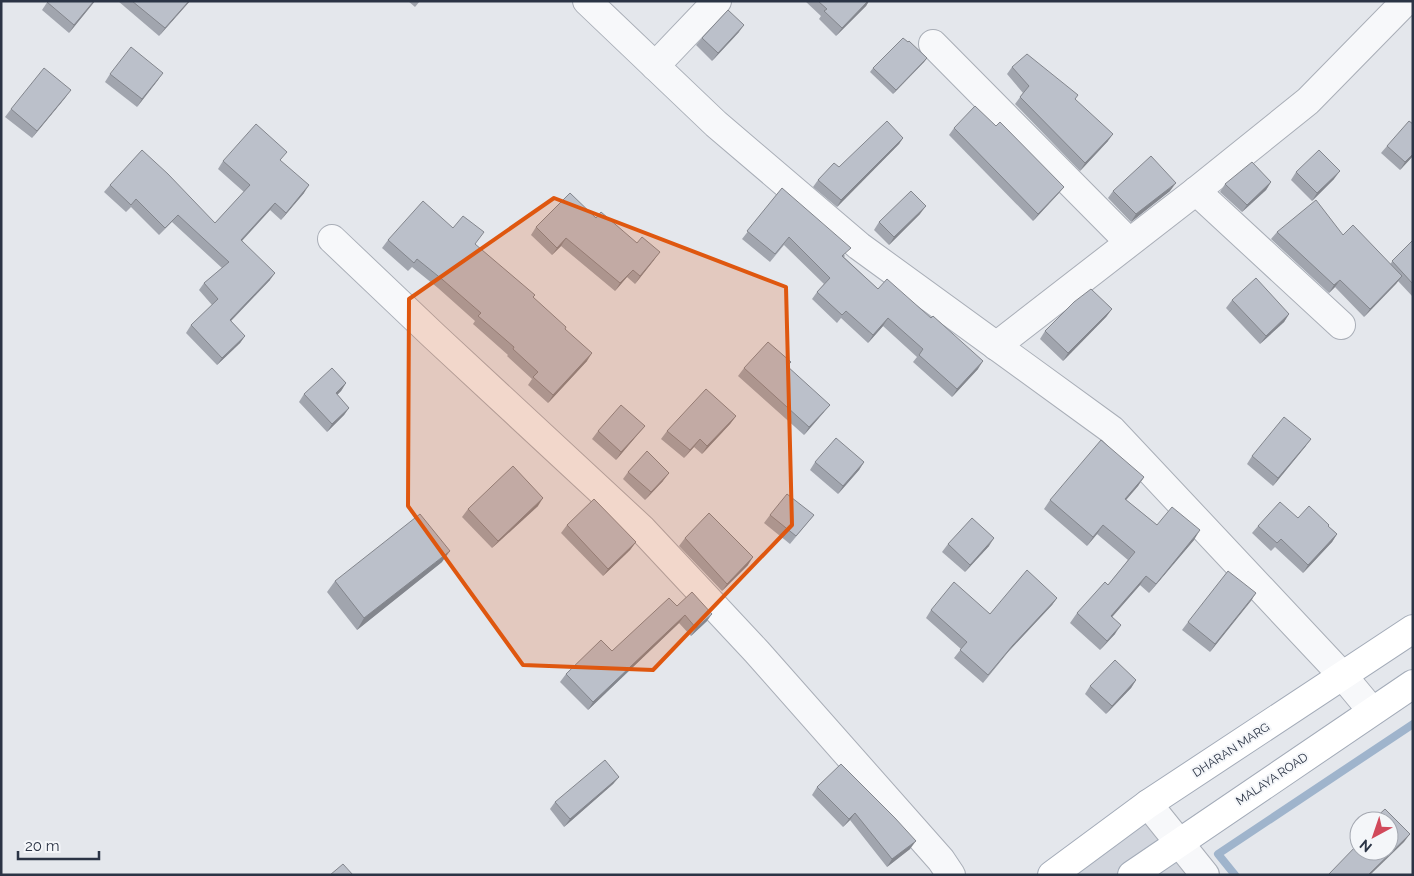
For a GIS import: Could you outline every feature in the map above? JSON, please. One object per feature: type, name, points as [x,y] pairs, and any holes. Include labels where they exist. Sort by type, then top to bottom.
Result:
[{"type":"main road","name":"DHARAN MARG","points":[[1052,875],[1148,804],[1413,629]]},
{"type":"main road","name":"MALAYA ROAD","points":[[1132,875],[1413,684]]},
{"type":"street","points":[[587,1],[716,124],[859,246],[1112,430],[1343,676],[1372,711]]},
{"type":"street","points":[[655,66],[717,1]]},
{"type":"street","points":[[996,346],[1308,102],[1406,1]]},
{"type":"street","points":[[933,44],[1129,242]]},
{"type":"street","points":[[1196,191],[1341,325]]},
{"type":"street","points":[[332,239],[642,529],[757,652],[934,853],[951,875]]},
{"type":"street","points":[[1148,804],[1205,875]]},
{"type":"highlighted area","points":[[554,198],[786,287],[792,525],[653,670],[523,665],[408,506],[409,299]]},
{"type":"shaded area","points":[[1148,804],[1205,875],[1052,875]]},
{"type":"building","points":[[48,1],[94,1],[74,25]]},
{"type":"building","points":[[132,1],[189,1],[165,28]]},
{"type":"building","points":[[818,1],[868,1],[842,28],[824,11],[827,9]]},
{"type":"building","points":[[728,10],[744,25],[718,53],[702,38]]},
{"type":"building","points":[[903,38],[909,41],[927,58],[896,90],[873,68]]},
{"type":"building","points":[[131,47],[163,73],[142,99],[110,74]]},
{"type":"building","points":[[1027,54],[1078,95],[1075,99],[1113,134],[1085,163],[1020,97],[1029,86],[1012,67]]},
{"type":"building","points":[[44,68],[71,90],[37,131],[11,109]]},
{"type":"building","points":[[975,106],[996,126],[1000,122],[1064,187],[1038,214],[954,128]]},
{"type":"building","points":[[887,121],[903,138],[841,200],[818,180],[834,163],[839,167]]},
{"type":"building","points":[[1409,121],[1413,124],[1413,154],[1405,162],[1387,146]]},
{"type":"building","points":[[256,124],[287,152],[280,160],[309,185],[286,213],[275,203],[241,240],[275,273],[230,320],[245,336],[222,358],[191,325],[218,299],[204,283],[229,262],[178,215],[165,228],[136,199],[131,205],[110,185],[142,150],[215,223],[250,185],[223,161]]},
{"type":"building","points":[[1319,150],[1340,171],[1317,193],[1296,172]]},
{"type":"building","points":[[1151,156],[1176,183],[1136,214],[1113,191]]},
{"type":"building","points":[[1252,162],[1271,182],[1247,205],[1225,184]]},
{"type":"building","points":[[782,188],[851,248],[842,256],[878,289],[887,279],[931,318],[933,316],[983,361],[957,389],[919,355],[923,349],[888,318],[873,335],[846,311],[842,315],[817,292],[830,278],[789,237],[775,254],[747,231]]},
{"type":"building","points":[[911,191],[926,206],[894,237],[879,222]]},
{"type":"building","points":[[570,193],[596,218],[601,212],[637,243],[642,237],[660,252],[640,276],[633,270],[620,283],[566,238],[557,248],[536,227]]},
{"type":"building","points":[[1316,200],[1343,235],[1353,225],[1402,276],[1370,309],[1340,280],[1334,285],[1277,232]]},
{"type":"building","points":[[423,201],[453,228],[463,216],[484,232],[475,244],[535,295],[533,297],[592,353],[553,395],[533,377],[538,372],[513,349],[514,347],[478,316],[481,313],[417,259],[414,263],[388,240]]},
{"type":"building","points":[[1413,240],[1413,284],[1392,261]]},
{"type":"building","points":[[1256,278],[1289,314],[1266,336],[1232,300]]},
{"type":"building","points":[[1091,289],[1112,309],[1068,353],[1045,331],[1074,302]]},
{"type":"building","points":[[768,342],[791,362],[787,366],[830,405],[809,427],[744,368]]},
{"type":"building","points":[[332,368],[346,383],[336,393],[349,408],[332,424],[304,394]]},
{"type":"building","points":[[706,389],[736,416],[707,446],[700,439],[690,450],[667,431]]},
{"type":"building","points":[[621,405],[645,426],[621,452],[598,431]]},
{"type":"building","points":[[1284,417],[1311,439],[1278,478],[1252,456]]},
{"type":"building","points":[[836,438],[864,462],[843,486],[815,462]]},
{"type":"building","points":[[1101,440],[1144,477],[1125,499],[1157,525],[1172,507],[1200,530],[1156,584],[1146,576],[1111,616],[1121,625],[1107,641],[1077,613],[1105,582],[1108,585],[1135,552],[1103,525],[1093,537],[1050,500]]},
{"type":"building","points":[[647,451],[669,473],[651,492],[628,472]]},
{"type":"building","points":[[513,466],[543,498],[498,541],[468,509]]},
{"type":"building","points":[[787,494],[814,515],[796,536],[770,515]]},
{"type":"building","points":[[594,499],[636,542],[608,569],[567,525]]},
{"type":"building","points":[[1280,502],[1298,518],[1309,506],[1337,534],[1308,565],[1281,539],[1277,543],[1258,526]]},
{"type":"building","points":[[709,513],[753,557],[727,584],[685,538]]},
{"type":"building","points":[[420,514],[450,551],[364,618],[335,581]]},
{"type":"building","points":[[972,518],[994,538],[970,565],[948,544]]},
{"type":"building","points":[[1027,570],[1057,598],[988,675],[960,650],[967,642],[931,610],[954,582],[990,614]]},
{"type":"building","points":[[1228,571],[1256,593],[1215,644],[1188,622]]},
{"type":"building","points":[[692,592],[712,614],[696,628],[685,615],[593,702],[566,674],[601,640],[612,651],[669,598],[677,606]]},
{"type":"building","points":[[1115,660],[1136,680],[1112,706],[1090,686]]},
{"type":"building","points":[[605,760],[619,777],[570,819],[555,802]]},
{"type":"building","points":[[841,764],[916,841],[892,859],[855,813],[849,819],[817,787]]},
{"type":"building","points":[[1399,823],[1410,834],[1399,845]]},
{"type":"building","points":[[1349,853],[1349,861],[1382,861],[1368,875],[1328,875]]},
{"type":"building","points":[[343,864],[353,875],[330,875]]},
{"type":"waterway","points":[[1235,875],[1218,854],[1413,724]]}]
